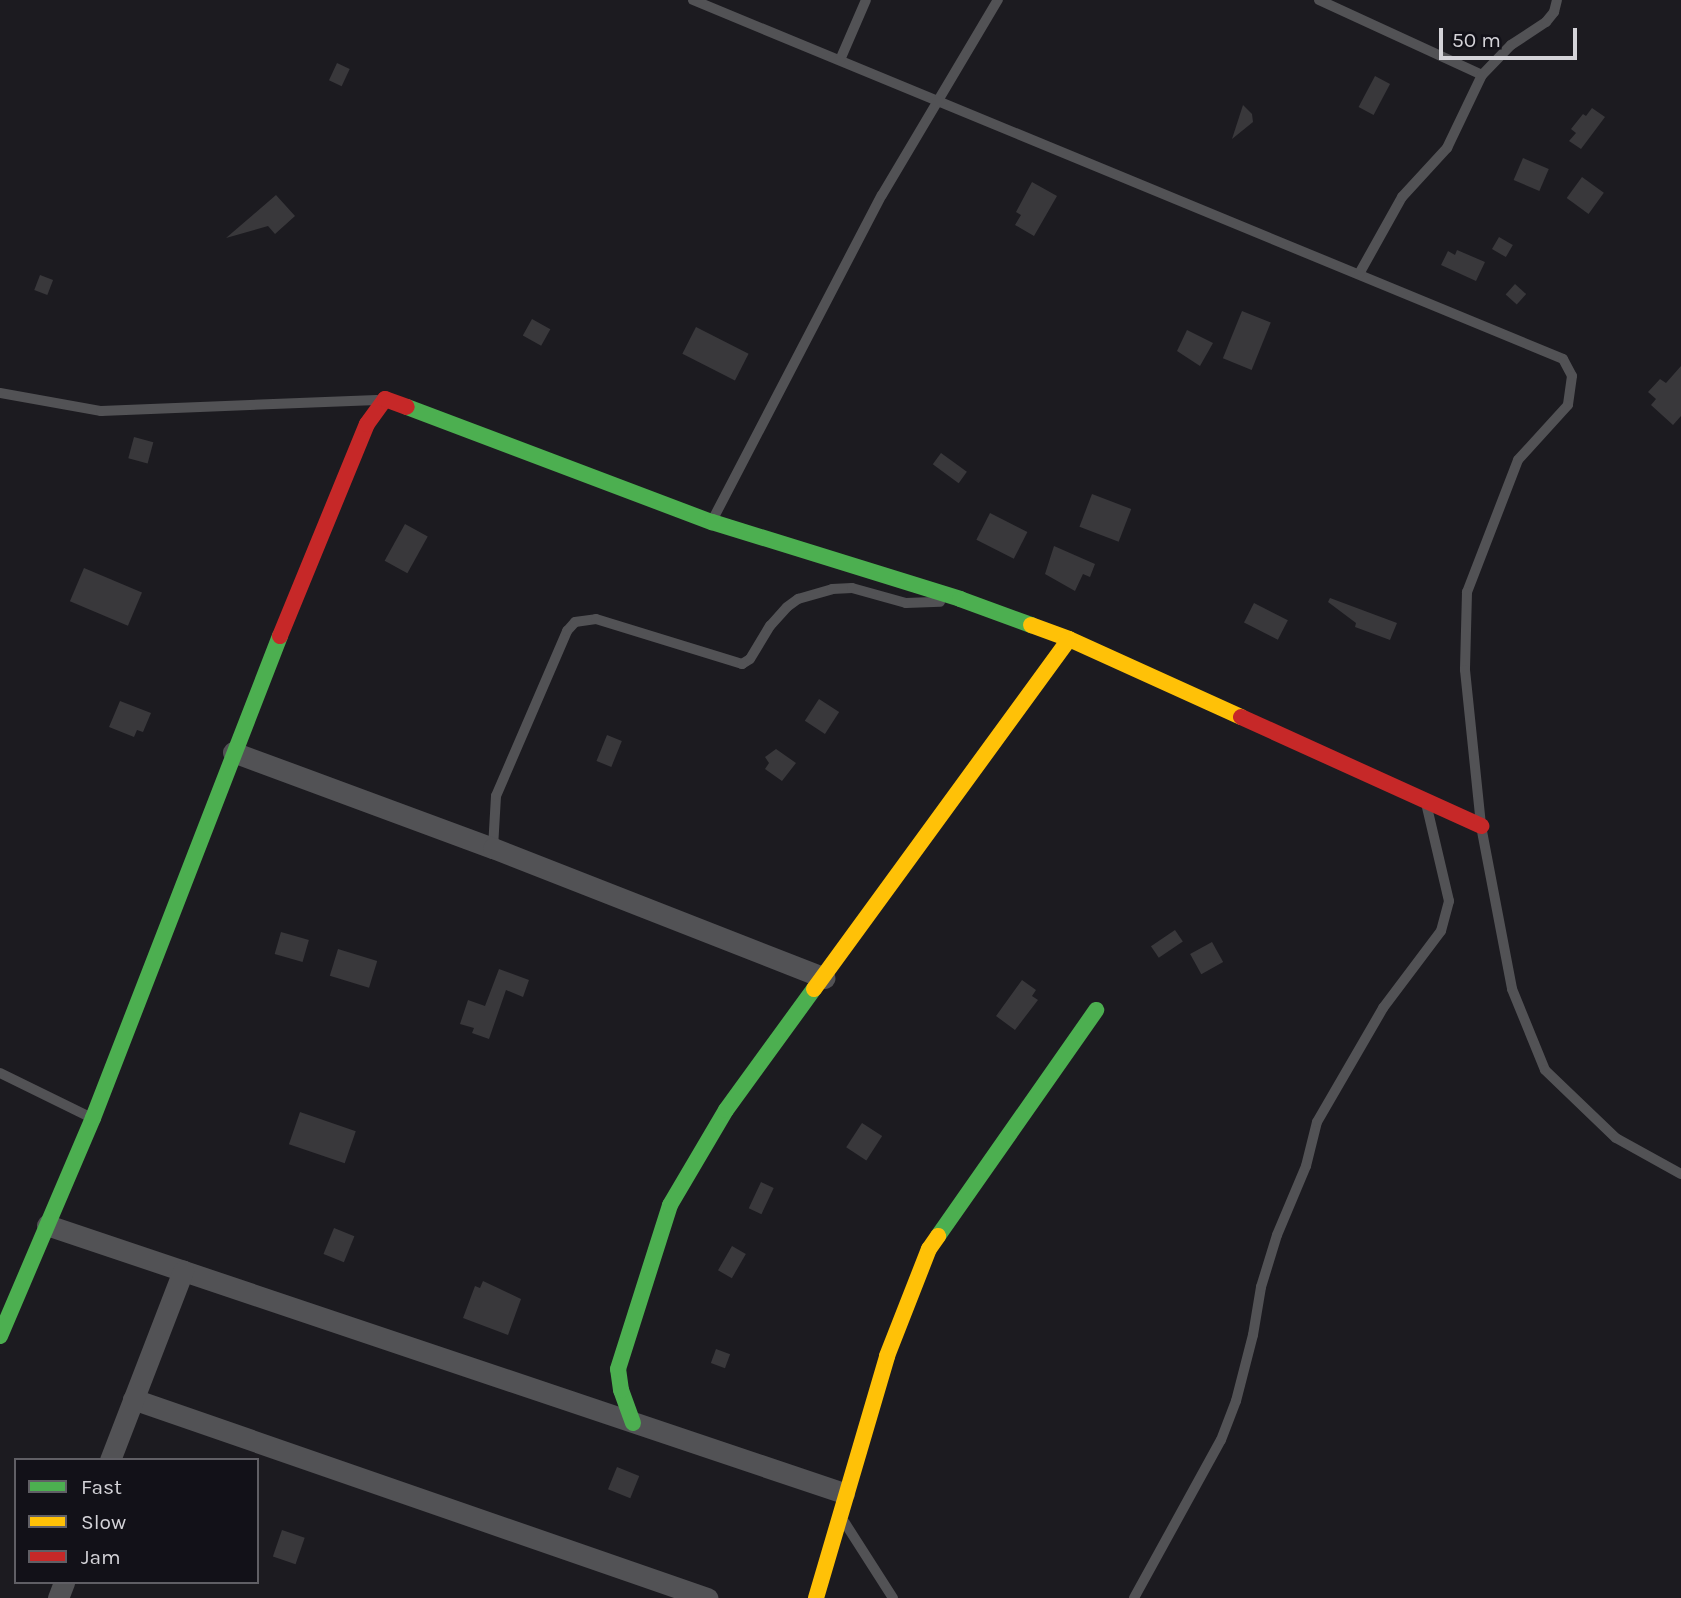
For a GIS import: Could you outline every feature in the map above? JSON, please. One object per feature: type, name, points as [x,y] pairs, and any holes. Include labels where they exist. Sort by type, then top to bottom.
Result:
[{"type":"street","points":[[0,1336],[93,1118],[233,752],[366,424],[385,399],[712,522],[960,599],[1069,639],[1481,826]]},
{"type":"street","points":[[633,1423],[621,1390],[618,1368],[670,1205],[726,1110],[1069,639]]},
{"type":"street","points":[[233,752],[493,848],[824,978]]},
{"type":"street","points":[[816,1598],[887,1356],[929,1249],[1096,1010]]},
{"type":"street","points":[[47,1225],[633,1423],[843,1504]]},
{"type":"street","points":[[111,1458],[183,1271]]},
{"type":"street","points":[[133,1399],[707,1598]]},
{"type":"lane","points":[[693,0],[1563,359],[1572,376],[1568,405],[1518,460],[1467,592],[1465,670],[1481,826],[1512,989],[1545,1070],[1616,1138],[1681,1174]]},
{"type":"lane","points":[[840,60],[866,0]]},
{"type":"lane","points":[[712,522],[882,195],[998,0]]},
{"type":"lane","points":[[1319,0],[1482,75]]},
{"type":"lane","points":[[1359,274],[1402,197],[1447,148],[1482,75],[1511,45],[1546,22],[1554,12],[1557,0]]},
{"type":"lane","points":[[0,393],[101,411],[258,407],[385,399]]},
{"type":"lane","points":[[493,848],[496,796],[567,631],[575,622],[596,619],[742,664],[750,659],[770,626],[798,599],[832,589],[852,588],[924,605],[960,599]]},
{"type":"lane","points":[[1134,1598],[1221,1440],[1236,1401],[1265,1274],[1277,1235],[1306,1166],[1317,1122],[1383,1008],[1441,931],[1448,901],[1426,801]]},
{"type":"lane","points":[[0,1073],[93,1118]]},
{"type":"lane","points":[[843,1504],[862,1554],[892,1598]]},
{"type":"building","points":[[337,63],[350,69],[342,86],[329,80]]},
{"type":"building","points":[[1375,76],[1390,84],[1374,115],[1359,107]]},
{"type":"building","points":[[1243,105],[1252,114],[1253,122],[1232,139]]},
{"type":"building","points":[[1592,108],[1605,117],[1581,149],[1569,141],[1576,133],[1571,129],[1583,114],[1586,116]]},
{"type":"building","points":[[1523,158],[1549,169],[1539,191],[1514,180]]},
{"type":"building","points":[[1582,177],[1604,193],[1589,214],[1567,198]]},
{"type":"building","points":[[1032,182],[1057,196],[1034,236],[1015,225],[1021,215],[1016,212]]},
{"type":"building","points":[[276,195],[295,216],[275,234],[268,226],[226,238]]},
{"type":"building","points":[[1499,237],[1513,245],[1506,257],[1492,249]]},
{"type":"building","points":[[1457,250],[1485,262],[1476,281],[1441,265],[1448,251],[1455,255]]},
{"type":"building","points":[[40,275],[53,280],[47,295],[34,290]]},
{"type":"building","points":[[1515,284],[1526,294],[1517,304],[1506,294]]},
{"type":"building","points":[[1242,311],[1271,323],[1252,370],[1223,358]]},
{"type":"building","points":[[532,319],[550,329],[541,346],[523,336]]},
{"type":"building","points":[[696,327],[749,354],[735,381],[682,354]]},
{"type":"building","points":[[1187,330],[1213,343],[1200,366],[1177,351]]},
{"type":"building","points":[[1681,366],[1681,416],[1673,425],[1651,405],[1656,399],[1648,392],[1660,379],[1666,383]]},
{"type":"building","points":[[134,437],[153,442],[148,463],[128,458]]},
{"type":"building","points":[[941,453],[967,472],[959,483],[933,464]]},
{"type":"building","points":[[1092,494],[1131,509],[1119,542],[1079,527]]},
{"type":"building","points":[[990,513],[1027,532],[1014,559],[976,540]]},
{"type":"building","points":[[405,524],[428,537],[407,573],[385,561]]},
{"type":"building","points":[[1054,546],[1095,564],[1090,577],[1083,574],[1075,591],[1045,574]]},
{"type":"building","points":[[84,568],[142,593],[128,626],[70,601]]},
{"type":"building","points":[[1330,598],[1397,623],[1390,640],[1355,627],[1356,623],[1328,602]]},
{"type":"building","points":[[1254,603],[1288,620],[1278,640],[1244,623]]},
{"type":"building","points":[[819,699],[839,712],[825,734],[805,721]]},
{"type":"building","points":[[120,701],[151,713],[143,732],[137,730],[134,737],[109,727]]},
{"type":"building","points":[[607,735],[622,741],[611,767],[597,761]]},
{"type":"building","points":[[776,749],[796,763],[782,781],[765,769],[769,763],[765,757]]},
{"type":"building","points":[[1175,930],[1183,942],[1159,958],[1151,946]]},
{"type":"building","points":[[281,932],[309,940],[303,962],[275,954]]},
{"type":"building","points":[[1212,942],[1223,962],[1201,974],[1190,954]]},
{"type":"building","points":[[338,949],[377,961],[369,988],[330,976]]},
{"type":"building","points":[[499,969],[529,980],[523,997],[506,990],[489,1039],[472,1033],[474,1028],[460,1024],[468,1000],[485,1006]]},
{"type":"building","points":[[1022,980],[1036,990],[1032,996],[1038,1000],[1015,1030],[996,1016]]},
{"type":"building","points":[[300,1112],[356,1131],[345,1163],[289,1144]]},
{"type":"building","points":[[862,1123],[882,1136],[866,1160],[846,1147]]},
{"type":"building","points":[[761,1182],[774,1188],[761,1214],[749,1208]]},
{"type":"building","points":[[334,1228],[354,1236],[344,1262],[324,1254]]},
{"type":"building","points":[[732,1246],[746,1254],[732,1278],[718,1270]]},
{"type":"building","points":[[483,1281],[521,1299],[508,1335],[463,1318],[475,1286],[480,1288]]},
{"type":"building","points":[[716,1349],[730,1354],[725,1368],[711,1363]]},
{"type":"building","points":[[617,1467],[639,1476],[630,1498],[608,1489]]},
{"type":"building","points":[[282,1530],[305,1538],[296,1564],[273,1556]]},
{"type":"traffic: fast","points":[[407,407],[712,522],[960,599],[1031,625]]},
{"type":"traffic: fast","points":[[0,1336],[93,1118],[280,636]]},
{"type":"traffic: fast","points":[[633,1423],[621,1390],[618,1369],[670,1205],[726,1110],[814,989]]},
{"type":"traffic: fast","points":[[938,1236],[1096,1010]]},
{"type":"traffic: slow","points":[[1031,625],[1069,639],[1241,717]]},
{"type":"traffic: slow","points":[[814,989],[1069,639]]},
{"type":"traffic: slow","points":[[816,1598],[887,1356],[929,1249],[938,1236]]},
{"type":"traffic: jam","points":[[280,636],[367,424],[385,399],[407,407]]},
{"type":"traffic: jam","points":[[1241,717],[1481,826]]}]
